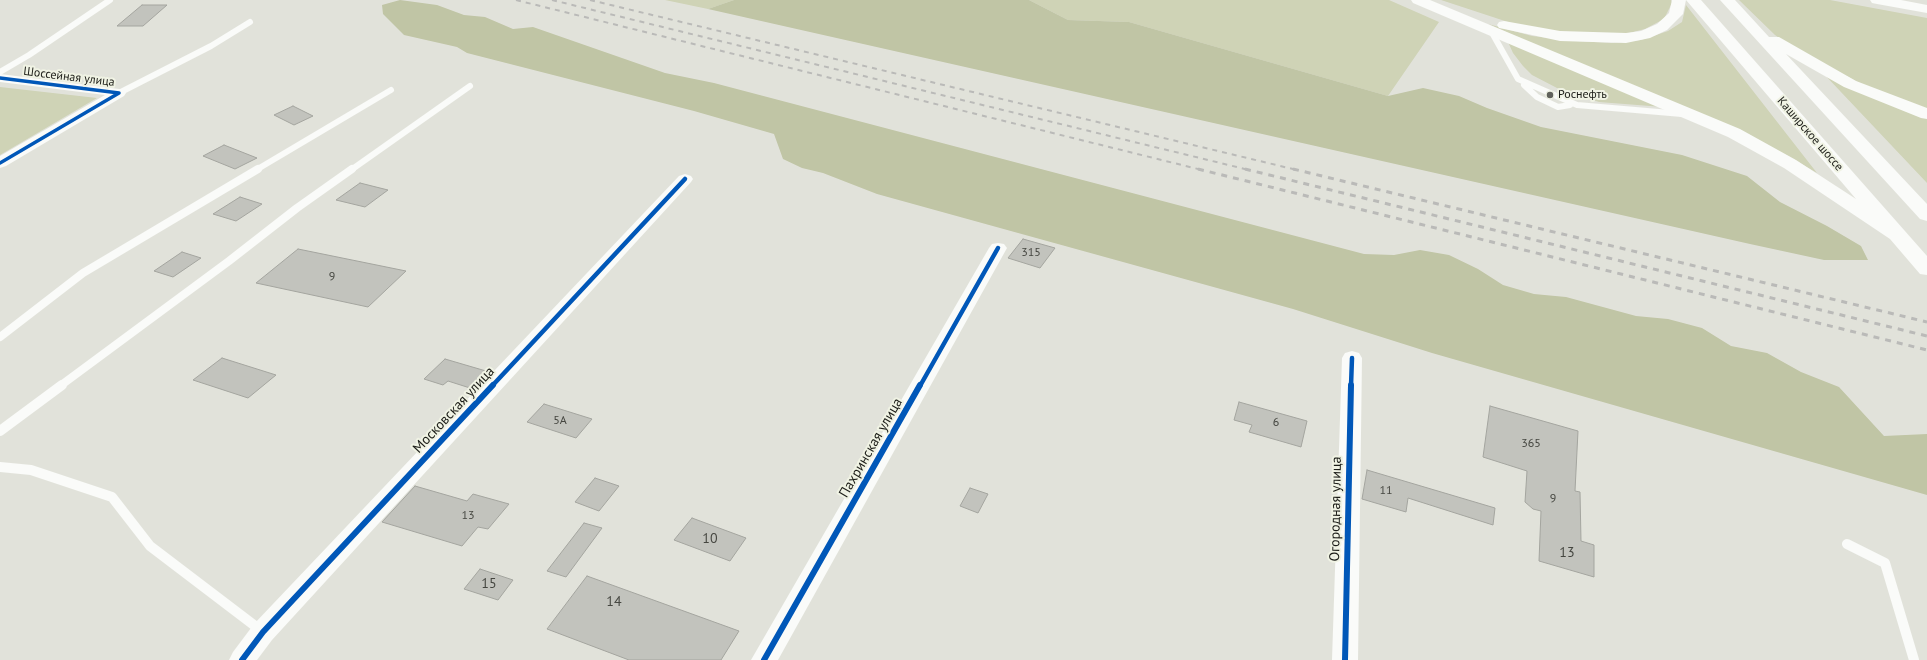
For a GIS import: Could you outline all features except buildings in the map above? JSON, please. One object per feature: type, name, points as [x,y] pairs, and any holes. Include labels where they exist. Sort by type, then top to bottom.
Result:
[{"type":"main road","points":[[1418,0],[1734,133],[1790,164],[1897,235]]},
{"type":"main road","points":[[1432,0],[1478,17],[1522,30],[1560,36],[1605,39],[1645,35],[1662,27],[1676,14],[1680,0]]},
{"type":"main road","name":"Каширское шоссе","points":[[1693,0],[1927,269]]},
{"type":"main road","points":[[1727,0],[1927,214]]},
{"type":"main road","points":[[1877,0],[1927,9]]},
{"type":"main road","points":[[1748,24],[1850,84],[1927,114]]},
{"type":"street","name":"Шоссейная улица","points":[[0,78],[120,93]]},
{"type":"street","name":"Шоссейная улица","points":[[0,163],[120,93]]},
{"type":"street","name":"Московская улица","points":[[242,660],[263,632],[685,179]]},
{"type":"street","name":"Пахринская улица","points":[[764,660],[998,248]]},
{"type":"street","name":"Огородная улица","points":[[1345,660],[1352,358]]},
{"type":"lane","points":[[0,72],[110,0]]},
{"type":"lane","points":[[120,93],[211,46],[250,22]]},
{"type":"lane","points":[[1491,31],[1518,79],[1531,92],[1530,101],[1548,109],[1573,105],[1693,115]]},
{"type":"lane","points":[[1518,79],[1573,105]]},
{"type":"lane","points":[[1524,85],[1573,105]]},
{"type":"lane","points":[[0,431],[229,261],[297,208],[470,86]]},
{"type":"lane","points":[[0,337],[83,273],[391,90]]},
{"type":"lane","points":[[0,467],[30,470],[112,496],[150,546],[263,632]]},
{"type":"lane","points":[[1847,544],[1885,563],[1914,660]]},
{"type":"green space","points":[[400,0],[437,5],[464,15],[485,17],[513,29],[533,27],[665,73],[714,83],[1364,254],[1394,255],[1420,250],[1449,255],[1478,269],[1503,285],[1534,294],[1566,297],[1636,316],[1668,319],[1702,328],[1731,346],[1767,353],[1801,372],[1839,387],[1884,436],[1927,434],[1927,495],[1432,353],[1293,309],[877,194],[823,173],[802,168],[783,159],[774,134],[694,111],[467,53],[457,47],[404,35],[383,14],[382,5]]},
{"type":"green space","points":[[665,0],[734,0],[708,9]]},
{"type":"green space","points":[[734,0],[1029,0],[1068,20],[1129,22],[1388,96],[1423,88],[1459,96],[1487,108],[1541,127],[1682,155],[1747,176],[1780,202],[1827,226],[1861,246],[1868,260],[1824,260],[1750,244],[708,9]]},
{"type":"green space","points":[[1029,0],[1389,0],[1439,22],[1388,96],[1129,22],[1068,20]]},
{"type":"green space","points":[[1441,0],[1671,0],[1672,3],[1664,19],[1645,29],[1629,33],[1574,34],[1514,24]]},
{"type":"green space","points":[[1739,0],[1830,0],[1927,18],[1927,110],[1873,90],[1795,49],[1775,35]]},
{"type":"green space","points":[[1686,5],[1817,173],[1788,156],[1488,24],[1532,36],[1612,43],[1641,40],[1668,31],[1682,22]]},
{"type":"green space","points":[[1508,42],[1663,107],[1599,102],[1557,88],[1532,75],[1513,53]]},
{"type":"green space","points":[[1823,73],[1927,117],[1927,183]]},
{"type":"green space","points":[[0,87],[97,98],[0,155]]},
{"type":"railway","points":[[516,0],[1202,170]]},
{"type":"railway","points":[[552,0],[1249,170]]},
{"type":"railway","points":[[590,0],[1297,170]]},
{"type":"railway","points":[[1198,169],[1927,350]]},
{"type":"railway","points":[[1245,169],[1927,336]]},
{"type":"railway","points":[[1293,169],[1927,322]]},
{"type":"cycle path","points":[[0,78],[119,93],[0,163]]},
{"type":"cycle path","points":[[242,660],[263,632],[685,179]]},
{"type":"cycle path","points":[[764,660],[998,248]]},
{"type":"cycle path","points":[[1345,660],[1352,358]]},
{"type":"place","name":"Роснефть","points":[[1550,95]]}]
